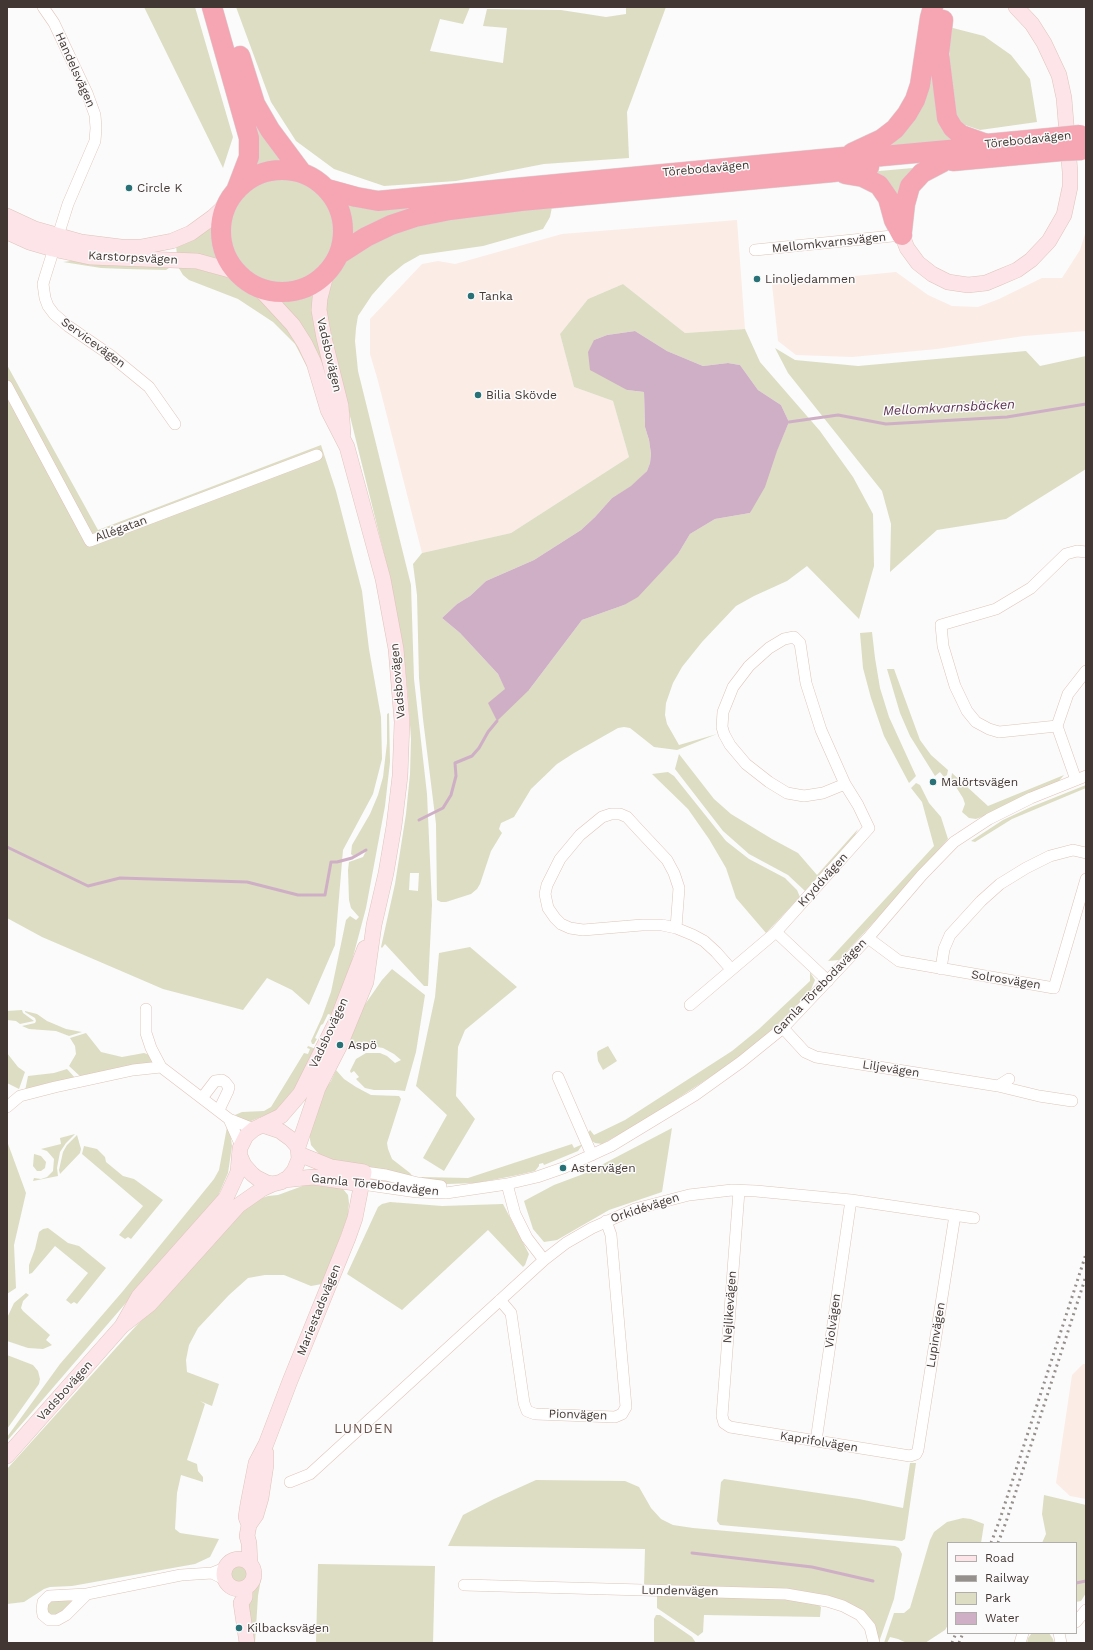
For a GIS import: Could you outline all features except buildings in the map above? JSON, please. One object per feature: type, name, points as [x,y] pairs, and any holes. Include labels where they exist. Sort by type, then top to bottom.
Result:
[{"type":"highway","points":[[212,7],[248,138],[249,157],[222,220],[222,239],[227,256],[237,272],[257,286],[279,291],[295,290],[316,281],[332,263],[342,238],[342,221],[336,204],[327,190],[315,180],[302,173],[282,170],[261,174],[248,181],[232,197]]},
{"type":"highway","points":[[225,7],[255,104],[270,130],[302,173]]},
{"type":"highway","points":[[838,165],[882,139],[895,129],[907,114],[915,100],[920,85],[933,7]]},
{"type":"highway","points":[[946,7],[940,40],[940,54],[947,118],[953,128],[961,135],[986,144]]},
{"type":"highway","name":"Törebodavägen","points":[[327,190],[378,201],[838,165],[890,165],[943,162],[1083,142]]},
{"type":"highway","name":"Törebodavägen","points":[[332,263],[366,238],[391,225],[415,217],[450,210],[838,165],[872,157],[986,144],[1061,144]]},
{"type":"highway","points":[[902,235],[905,204],[910,186],[922,173],[943,162]]},
{"type":"highway","points":[[838,165],[879,185],[888,198],[894,220],[902,235]]},
{"type":"main road","points":[[902,235],[907,248],[918,263],[932,274],[948,282],[968,285],[986,283],[1017,270],[1031,260],[1049,241],[1060,222],[1068,202],[1070,180],[1070,163],[1064,98],[1059,75],[1044,43],[1032,24],[1016,7]]},
{"type":"main road","name":"Karstorpsvägen","points":[[7,232],[30,242],[121,247],[156,245],[172,241],[191,233],[213,217],[232,197]]},
{"type":"main road","name":"Karstorpsvägen","points":[[7,216],[56,243],[90,257],[197,261],[237,272]]},
{"type":"main road","name":"Vadsbovägen","points":[[299,1151],[318,1088],[340,1045],[366,982],[374,925],[386,873],[394,826],[400,776],[402,722],[396,649],[383,579],[344,440],[341,406],[324,338],[319,310],[320,298],[332,263]]},
{"type":"main road","name":"Vadsbovägen","points":[[257,286],[293,325],[305,344],[316,370],[328,410],[344,440]]},
{"type":"main road","name":"Vadsbovägen","points":[[258,1127],[281,1116],[300,1094],[338,1018],[374,925]]},
{"type":"main road","points":[[258,1127],[280,1131],[291,1138],[299,1151],[296,1167],[291,1174],[278,1182],[262,1181],[252,1174],[244,1165],[240,1151],[246,1136],[258,1127]]},
{"type":"main road","name":"Vadsbovägen","points":[[122,1326],[140,1296],[226,1198],[238,1172],[240,1151]]},
{"type":"main road","name":"Gamla Törebodavägen","points":[[299,1151],[331,1167],[363,1178]]},
{"type":"main road","name":"Gamla Törebodavägen","points":[[278,1182],[313,1177],[363,1178]]},
{"type":"main road","name":"Mariestadsvägen","points":[[247,1643],[242,1607],[236,1598],[236,1574],[249,1543],[248,1531],[256,1515],[261,1498],[266,1465],[266,1444],[348,1238],[355,1218],[363,1178]]},
{"type":"main road","name":"Vadsbovägen","points":[[7,1456],[122,1326],[150,1304],[239,1205],[262,1189],[278,1182]]},
{"type":"main road","points":[[238,1643],[242,1607]]},
{"type":"street","name":"Handelsvägen","points":[[42,7],[54,23],[87,93],[95,115],[96,128],[95,141],[68,204],[56,243]]},
{"type":"street","name":"Mellomkvarnsvägen","points":[[756,250],[902,235]]},
{"type":"street","name":"Servicevägen","points":[[56,243],[43,284],[48,306],[68,326],[110,355],[149,387],[175,424]]},
{"type":"street","name":"Allégatan","points":[[7,386],[90,541],[317,455]]},
{"type":"street","points":[[1057,726],[1000,732],[989,729],[976,722],[967,711],[955,686],[943,646],[941,625],[996,610],[1031,588],[1066,554],[1077,551],[1086,552]]},
{"type":"street","points":[[794,637],[800,643],[806,684],[812,705],[833,759],[845,784],[823,793],[804,796],[787,793],[746,764],[730,745],[724,734],[722,727],[723,712],[733,687],[749,666],[769,648],[784,639],[794,637]]},
{"type":"street","points":[[1081,778],[1057,726],[1068,694],[1086,671]]},
{"type":"street","name":"Gamla Törebodavägen","points":[[363,1178],[417,1192],[446,1193],[507,1184],[548,1173],[592,1155],[647,1126],[695,1095],[741,1062],[783,1028],[868,938],[922,875],[954,842],[990,819],[1031,798],[1081,778]]},
{"type":"street","name":"Kryddvägen","points":[[690,1005],[776,932],[869,828],[858,805],[845,784]]},
{"type":"street","points":[[676,928],[679,888],[674,873],[667,860],[638,828],[627,817],[620,814],[602,816],[580,836],[560,859],[547,885],[545,894],[548,908],[561,924],[570,928],[583,930],[642,925],[662,925],[676,928],[704,941],[731,969]]},
{"type":"street","points":[[941,969],[944,949],[950,935],[981,901],[1000,884],[1026,868],[1050,856],[1074,850],[1086,853]]},
{"type":"street","name":"Solrosvägen","points":[[868,938],[899,961],[1054,988],[1086,879]]},
{"type":"street","points":[[776,932],[828,981]]},
{"type":"street","points":[[146,1009],[146,1033],[150,1048],[161,1067],[229,1119],[258,1127]]},
{"type":"street","name":"Liljevägen","points":[[783,1028],[805,1052],[816,1057],[998,1086],[1039,1096],[1072,1101]]},
{"type":"street","points":[[7,1107],[20,1096],[34,1092],[134,1070],[161,1067]]},
{"type":"street","points":[[558,1076],[592,1155]]},
{"type":"street","points":[[998,1086],[1009,1079]]},
{"type":"street","points":[[202,1098],[215,1081],[219,1080],[226,1082],[229,1087],[219,1110]]},
{"type":"street","points":[[229,1119],[240,1151]]},
{"type":"street","points":[[507,1184],[510,1199],[518,1220],[527,1238],[544,1260]]},
{"type":"street","name":"Orkidévägen","points":[[290,1482],[310,1474],[544,1260],[566,1243],[606,1221],[635,1209],[690,1195],[739,1190],[851,1200],[974,1218]]},
{"type":"street","name":"Nejlikevägen","points":[[724,1423],[722,1416],[739,1190]]},
{"type":"street","name":"Violvägen","points":[[816,1441],[851,1200]]},
{"type":"street","name":"Lupinvägen","points":[[916,1454],[918,1450],[955,1215]]},
{"type":"street","name":"Pionvägen","points":[[500,1300],[511,1313],[524,1403],[527,1411],[534,1414],[615,1417],[622,1414],[626,1407],[626,1399],[611,1235],[606,1221]]},
{"type":"street","name":"Kaprifolvägen","points":[[724,1423],[730,1428],[910,1456],[916,1454]]},
{"type":"street","points":[[87,1594],[181,1575],[212,1573],[236,1574]]},
{"type":"street","name":"Lundenvägen","points":[[464,1585],[786,1594],[827,1601],[843,1606],[860,1615],[870,1627],[874,1643]]},
{"type":"shaded area","points":[[737,220],[745,329],[685,333],[623,284],[588,299],[560,334],[574,387],[613,401],[629,457],[511,533],[422,553],[370,354],[370,319],[422,264],[438,261],[455,264],[562,234]]},
{"type":"shaded area","points":[[1086,231],[1086,331],[1024,336],[937,349],[852,357],[796,355],[778,341],[772,284],[896,272],[928,295],[952,306],[978,307],[999,299],[1042,278],[1062,278],[1080,250]]},
{"type":"shaded area","points":[[1083,1364],[1086,1364],[1086,1499],[1070,1496],[1056,1483],[1072,1375]]},
{"type":"green space","points":[[144,7],[195,7],[233,137],[223,168]]},
{"type":"green space","points":[[236,7],[470,7],[463,24],[440,19],[430,51],[503,63],[507,28],[483,26],[487,9],[561,10],[606,17],[626,14],[626,7],[666,7],[627,112],[629,158],[544,164],[456,181],[384,186],[334,169],[296,141],[271,102]]},
{"type":"green space","points":[[949,27],[984,36],[1011,55],[1030,79],[1037,122],[980,130],[962,124],[953,109]]},
{"type":"green space","points":[[931,32],[959,139],[879,150],[902,128]]},
{"type":"green space","points":[[242,80],[291,166],[272,166],[253,173]]},
{"type":"green space","points":[[913,168],[914,172],[901,199],[868,172]]},
{"type":"green space","points":[[282,175],[303,179],[313,184],[321,191],[328,199],[333,209],[337,230],[333,251],[328,261],[321,269],[313,276],[303,281],[282,285],[261,281],[251,276],[243,269],[236,261],[231,251],[227,230],[231,209],[236,199],[243,191],[251,184],[261,179]]},
{"type":"green space","points":[[339,201],[432,202],[345,241],[345,220]]},
{"type":"green space","points":[[552,207],[550,217],[543,229],[483,246],[420,255],[404,264],[388,277],[372,295],[358,316],[356,328],[355,341],[358,371],[411,585],[414,679],[427,794],[432,905],[428,986],[424,986],[385,944],[382,948],[381,947],[395,884],[406,814],[410,774],[411,739],[408,696],[404,657],[389,574],[326,319],[325,309],[330,286],[336,274],[346,261],[382,235],[444,219]],"holes":[[[410,873],[419,873],[418,891],[409,890]]]},
{"type":"green space","points":[[218,222],[219,240],[226,261],[224,264],[177,257],[176,244]]},
{"type":"green space","points":[[63,262],[170,265],[166,270],[126,269],[101,268]]},
{"type":"green space","points":[[177,265],[219,272],[236,282],[265,303],[291,331],[309,367],[307,367],[295,344],[273,322],[238,299],[189,280],[183,275]]},
{"type":"green space","points":[[623,284],[685,333],[745,329],[760,362],[820,431],[853,477],[873,514],[874,566],[859,619],[807,566],[787,581],[736,606],[702,642],[682,667],[673,683],[666,703],[665,715],[667,724],[679,745],[717,734],[677,750],[654,747],[630,728],[624,727],[618,728],[574,753],[557,764],[531,789],[514,817],[501,823],[499,829],[502,833],[491,851],[477,889],[471,894],[446,902],[441,902],[437,900],[436,824],[419,678],[417,595],[413,564],[422,553],[511,533],[629,457],[613,401],[574,387],[560,334],[588,299]],"holes":[[[635,331],[667,351],[703,366],[728,363],[740,365],[758,390],[781,405],[789,422],[750,513],[715,519],[690,534],[678,554],[624,605],[582,620],[529,690],[505,688],[498,674],[460,633],[442,618],[486,581],[534,560],[581,530],[612,498],[632,486],[647,471],[651,454],[645,427],[644,392],[627,390],[594,340],[607,335]]]},
{"type":"green space","points":[[313,286],[315,288],[332,392],[272,293],[294,293]]},
{"type":"green space","points":[[775,348],[795,360],[858,366],[1026,351],[1040,366],[1086,356],[1086,469],[1006,519],[937,530],[890,572],[891,524],[882,491],[788,373]]},
{"type":"green space","points":[[7,365],[98,530],[321,445],[336,491],[362,591],[369,649],[381,717],[382,759],[373,794],[343,850],[335,945],[309,1005],[292,990],[267,978],[243,1010],[163,989],[42,937],[7,918]]},
{"type":"green space","points":[[872,632],[880,688],[889,717],[916,776],[909,783],[884,736],[871,698],[863,668],[860,633]]},
{"type":"green space","points":[[887,669],[894,669],[920,740],[931,755],[948,770],[947,775],[944,777],[940,772],[935,776],[910,736],[900,713]]},
{"type":"green space","points":[[389,713],[390,762],[385,806],[366,908],[349,972],[332,1015],[328,1014],[315,1038],[317,1039],[314,1044],[312,1044],[311,1041],[331,992],[346,920],[350,916],[356,920],[359,917],[351,908],[349,900],[349,862],[363,857],[366,851],[364,850],[353,856],[351,854],[352,845],[370,814],[378,795],[383,777],[387,743],[387,714]]},
{"type":"green space","points":[[679,754],[714,799],[731,814],[798,853],[817,875],[858,829],[854,837],[805,891],[788,875],[749,854],[723,831],[675,769]]},
{"type":"green space","points":[[668,772],[674,776],[726,841],[749,859],[785,878],[797,890],[800,897],[766,933],[736,898],[726,868],[709,839],[688,809],[652,774]]},
{"type":"green space","points":[[952,773],[988,806],[1064,775],[1058,782],[976,819],[969,818],[962,812],[965,804],[951,779]]},
{"type":"green space","points":[[916,783],[920,785],[929,803],[941,817],[948,839],[839,960],[828,961],[934,846],[922,802],[911,788]]},
{"type":"green space","points":[[1086,785],[1086,788],[1012,819],[975,842],[971,841],[1003,820]]},
{"type":"green space","points":[[470,947],[517,987],[465,1030],[458,1047],[456,1096],[475,1119],[444,1171],[423,1158],[447,1115],[416,1086],[435,997],[439,953]]},
{"type":"green space","points":[[392,969],[425,995],[416,1052],[405,1091],[374,1090],[365,1088],[356,1079],[359,1077],[354,1071],[351,1073],[350,1071],[356,1059],[366,1053],[380,1053],[387,1056],[395,1063],[401,1060],[383,1048],[371,1046],[363,1048],[350,1041],[359,1013],[382,980]]},
{"type":"green space","points":[[810,972],[815,980],[810,992],[772,1030],[733,1062],[645,1120],[602,1144],[592,1141],[588,1133],[590,1130],[594,1135],[625,1120],[732,1051],[759,1029],[810,981]]},
{"type":"green space","points":[[22,1010],[23,1013],[34,1021],[20,1024],[16,1021],[7,1020],[7,1011]]},
{"type":"green space","points":[[25,1011],[37,1014],[47,1021],[66,1029],[82,1032],[69,1036],[56,1031],[29,1029],[22,1026],[35,1023],[36,1021],[35,1018]]},
{"type":"green space","points":[[86,1033],[101,1052],[122,1057],[144,1053],[150,1055],[152,1063],[82,1078],[69,1066],[76,1054],[75,1046],[70,1038]]},
{"type":"green space","points":[[308,1046],[316,1049],[297,1085],[278,1110],[247,1122],[235,1115],[242,1112],[264,1111],[271,1107],[304,1053],[308,1054],[310,1049],[307,1048]]},
{"type":"green space","points":[[608,1046],[617,1061],[603,1070],[598,1061],[597,1053]]},
{"type":"green space","points":[[7,1053],[18,1067],[25,1072],[19,1089],[7,1083]]},
{"type":"green space","points":[[67,1069],[77,1080],[25,1091],[28,1076],[54,1073]]},
{"type":"green space","points":[[336,1070],[344,1079],[371,1095],[399,1096],[401,1099],[387,1143],[388,1149],[392,1159],[414,1178],[392,1171],[325,1159],[311,1145],[309,1134],[321,1095],[331,1081]]},
{"type":"green space","points":[[227,1127],[230,1131],[232,1146],[228,1173],[218,1196],[7,1441],[7,1437],[60,1364],[123,1291],[214,1179],[219,1170]]},
{"type":"green space","points":[[672,1128],[662,1192],[609,1210],[557,1240],[544,1242],[533,1229],[524,1201],[554,1185],[586,1173]]},
{"type":"green space","points":[[75,1134],[60,1152],[57,1168],[58,1176],[33,1181],[34,1178],[41,1179],[47,1177],[53,1171],[54,1159],[47,1151],[41,1149],[61,1144],[60,1138]]},
{"type":"green space","points":[[77,1135],[81,1149],[80,1153],[60,1174],[59,1170],[63,1152],[67,1145]]},
{"type":"green space","points":[[7,1141],[26,1193],[14,1245],[16,1288],[7,1294]]},
{"type":"green space","points":[[572,1144],[574,1148],[583,1144],[578,1151],[544,1165],[543,1163],[539,1164],[535,1171],[518,1175],[477,1183],[447,1184],[426,1182],[421,1177],[468,1178]]},
{"type":"green space","points":[[84,1146],[97,1149],[105,1157],[106,1162],[123,1176],[134,1179],[163,1200],[131,1239],[128,1237],[125,1239],[119,1235],[143,1206],[82,1154]]},
{"type":"green space","points":[[34,1154],[41,1156],[46,1162],[45,1168],[41,1171],[37,1171],[33,1166]]},
{"type":"green space","points":[[308,1184],[335,1185],[343,1189],[348,1195],[348,1215],[322,1284],[311,1286],[284,1275],[265,1275],[248,1278],[229,1295],[198,1328],[189,1345],[186,1360],[187,1372],[219,1384],[212,1406],[200,1401],[205,1404],[187,1460],[197,1464],[198,1471],[203,1477],[203,1482],[181,1475],[177,1493],[175,1529],[180,1533],[219,1539],[210,1557],[195,1564],[72,1586],[50,1587],[44,1589],[24,1602],[7,1604],[7,1469],[243,1210],[259,1199],[278,1195]]},
{"type":"green space","points":[[390,1202],[442,1206],[503,1204],[529,1254],[525,1265],[523,1267],[488,1230],[402,1310],[347,1274],[378,1207],[382,1204]]},
{"type":"green space","points":[[48,1228],[68,1243],[79,1246],[106,1268],[77,1304],[74,1302],[71,1304],[66,1300],[88,1273],[55,1246],[32,1273],[29,1274],[29,1265],[39,1232]]},
{"type":"green space","points":[[26,1293],[29,1295],[23,1301],[21,1308],[50,1335],[46,1340],[52,1345],[43,1349],[28,1348],[7,1341],[7,1318],[14,1303]]},
{"type":"green space","points":[[7,1355],[33,1365],[38,1371],[40,1379],[39,1384],[7,1429]]},
{"type":"green space","points":[[910,1463],[916,1463],[905,1539],[902,1541],[720,1525],[717,1521],[721,1482],[724,1479],[859,1499],[903,1508]]},
{"type":"green space","points":[[536,1480],[625,1481],[639,1487],[651,1508],[661,1519],[673,1525],[895,1546],[899,1548],[902,1554],[894,1599],[879,1642],[850,1605],[644,1585],[645,1549],[448,1546],[463,1515]]},
{"type":"green space","points":[[1044,1495],[1086,1505],[1086,1593],[1081,1601],[1077,1602],[1077,1542],[1042,1542],[1046,1534],[1042,1514]]},
{"type":"green space","points":[[963,1518],[971,1519],[984,1524],[981,1542],[947,1542],[947,1627],[945,1630],[925,1643],[907,1643],[890,1637],[887,1643],[884,1643],[894,1613],[904,1613],[910,1608],[930,1540],[934,1532],[947,1522]]},
{"type":"green space","points":[[318,1564],[435,1566],[433,1643],[316,1643]]},
{"type":"green space","points":[[240,1565],[246,1568],[249,1574],[246,1580],[240,1583],[234,1580],[231,1574],[234,1568]]},
{"type":"green space","points":[[261,1579],[258,1596],[255,1643],[249,1643],[249,1593],[258,1580]]},
{"type":"green space","points":[[657,1595],[795,1600],[817,1604],[821,1607],[820,1617],[704,1615],[703,1632],[698,1636],[657,1608]]},
{"type":"green space","points":[[75,1598],[69,1608],[53,1616],[47,1613],[47,1602]]},
{"type":"green space","points":[[656,1615],[660,1615],[692,1637],[696,1643],[654,1643],[654,1619]]},
{"type":"green space","points":[[1031,1634],[1050,1634],[1054,1643],[1027,1643],[1028,1638]]},
{"type":"water","points":[[635,331],[667,351],[703,366],[728,363],[740,365],[758,390],[781,405],[789,422],[777,451],[765,487],[750,513],[715,519],[690,534],[678,554],[638,597],[624,605],[582,620],[529,690],[497,721],[488,703],[505,689],[498,674],[460,633],[442,618],[486,581],[534,560],[581,530],[612,498],[631,486],[647,471],[651,454],[645,427],[644,392],[627,390],[590,370],[588,352],[594,340],[607,335]]},
{"type":"waterway","name":"Mellomkvarnsbäcken","points":[[789,422],[838,415],[886,424],[1007,417],[1086,404]]},
{"type":"waterway","points":[[419,820],[443,808],[451,795],[456,776],[455,763],[472,756],[497,721]]},
{"type":"waterway","points":[[7,847],[88,886],[120,878],[247,882],[298,895],[325,895],[331,862],[352,858],[366,850]]},
{"type":"waterway","points":[[692,1553],[812,1567],[873,1581]]},
{"type":"waterway","points":[[1077,1583],[1086,1581]]},
{"type":"railway","points":[[991,1542],[1086,1254]]},
{"type":"railway","points":[[998,1542],[1086,1276]]},
{"type":"railway","points":[[952,1643],[956,1634]]},
{"type":"railway","points":[[959,1643],[963,1634]]},
{"type":"place","name":"Circle K","points":[[129,188]]},
{"type":"place","name":"Linoljedammen","points":[[757,279]]},
{"type":"place","name":"Tanka","points":[[471,296]]},
{"type":"place","name":"Bilia Skövde","points":[[478,395]]},
{"type":"place","name":"Malörtsvägen","points":[[933,782]]},
{"type":"place","name":"Aspö","points":[[340,1045]]},
{"type":"place","name":"Astervägen","points":[[563,1168]]},
{"type":"place","name":"Kilbacksvägen","points":[[239,1628]]},
{"type":"district","name":"LUNDEN","points":[[364,1429]]}]
